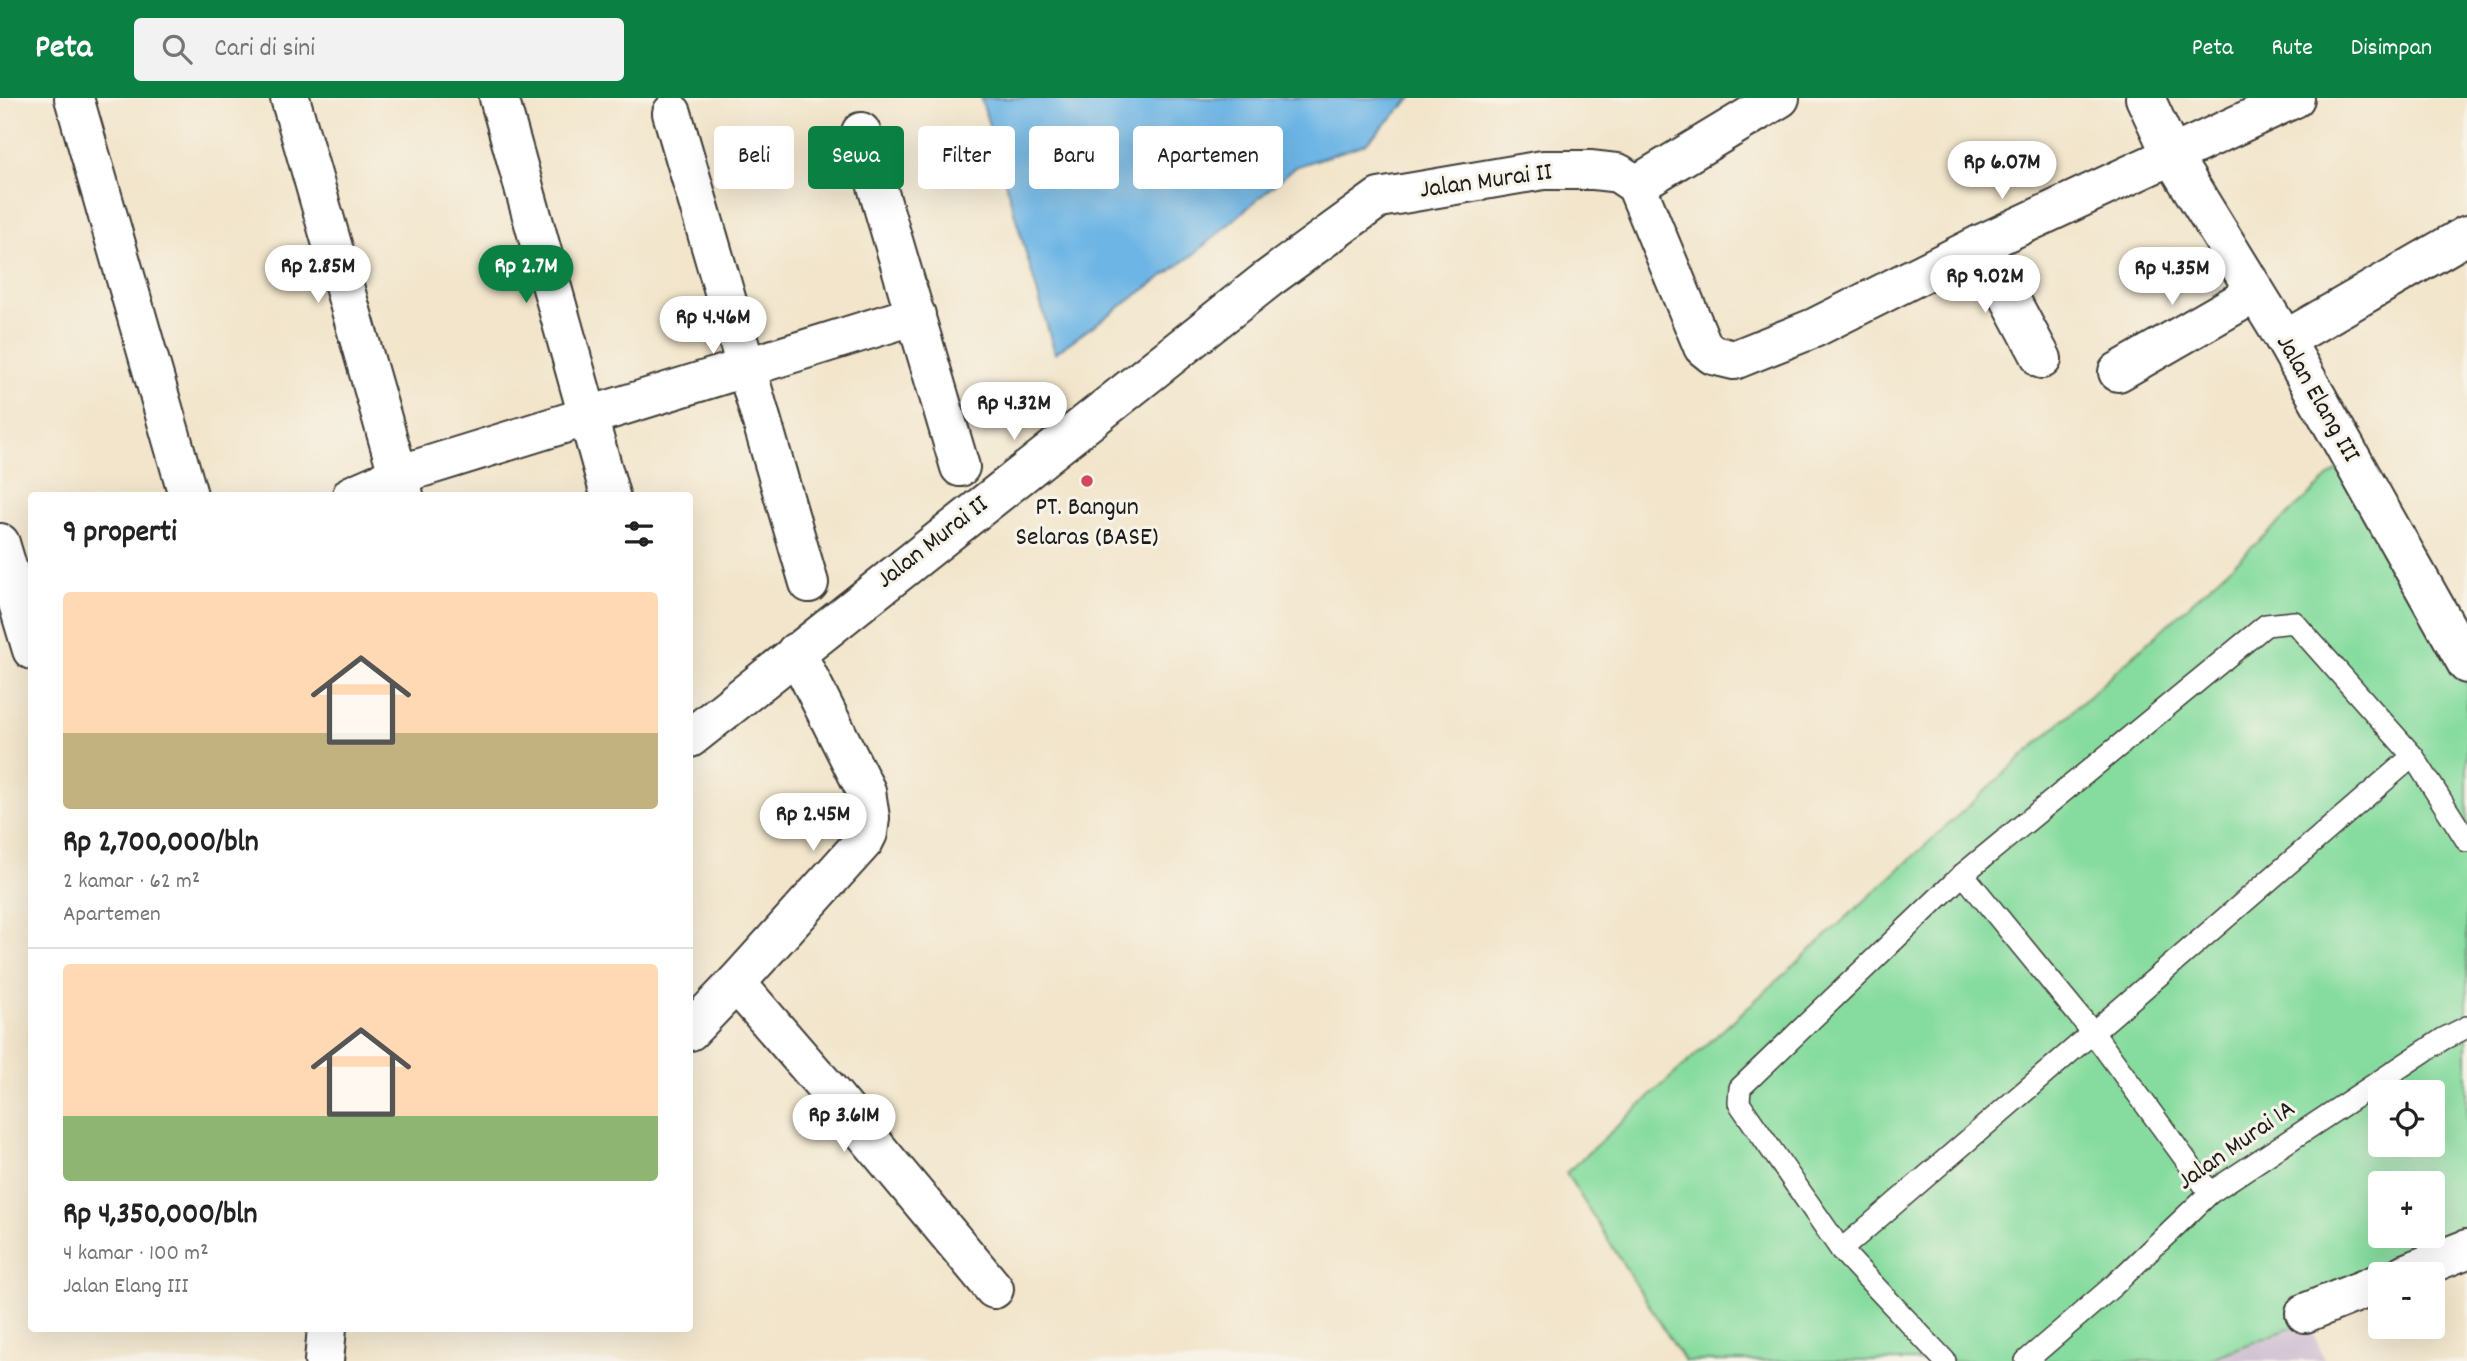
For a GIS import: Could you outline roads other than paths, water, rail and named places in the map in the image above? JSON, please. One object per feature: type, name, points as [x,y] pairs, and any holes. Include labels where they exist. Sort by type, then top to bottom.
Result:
[{"type":"street","points":[[74,98],[187,492]]},
{"type":"street","points":[[290,98],[401,485]]},
{"type":"street","points":[[499,98],[609,492]]},
{"type":"street","points":[[1780,98],[1636,185],[1703,347],[1713,355],[1723,358],[1734,360],[1814,328],[1981,244],[2295,98]]},
{"type":"street","name":"Jalan Elang III","points":[[2145,98],[2172,156],[2285,340],[2467,664]]},
{"type":"street","points":[[672,113],[809,583]]},
{"type":"street","name":"Jalan Murai II","points":[[693,736],[1257,287],[1379,198],[1543,170],[1618,173],[1636,185]]},
{"type":"street","points":[[878,189],[960,467]]},
{"type":"street","points":[[2285,340],[2467,235]]},
{"type":"street","points":[[1981,244],[2042,359]]},
{"type":"street","points":[[2118,372],[2255,293]]},
{"type":"street","points":[[367,492],[401,485],[588,416],[915,315]]},
{"type":"street","points":[[0,543],[23,645]]},
{"type":"street","points":[[693,1028],[864,841],[868,833],[870,818],[866,791],[796,652]]},
{"type":"street","points":[[736,983],[994,1289]]},
{"type":"street","points":[[2434,1262],[2467,1249]]},
{"type":"street","points":[[2305,1313],[2368,1288]]},
{"type":"street","points":[[324,1361],[327,1332]]},
{"type":"lane","points":[[1945,1361],[1842,1250],[1739,1103],[1740,1088],[1963,874],[2266,625],[2294,622],[2413,756],[2467,841]]},
{"type":"lane","points":[[1842,1250],[2413,756]]},
{"type":"lane","points":[[1963,874],[2094,1034],[2210,1193]]},
{"type":"lane","name":"Jalan Murai 1A","points":[[2026,1361],[2113,1286],[2210,1193],[2443,1039],[2467,1027]]},
{"type":"water","points":[[981,98],[1412,98],[1365,144],[1295,167],[1283,177],[1283,126],[1133,126],[1133,189],[1270,189],[1193,255],[1055,353],[1007,189],[1015,189],[1015,126],[989,126]]},
{"type":"place","name":"PT. Bangun Selaras (BASE)","points":[[1087,481]]}]
